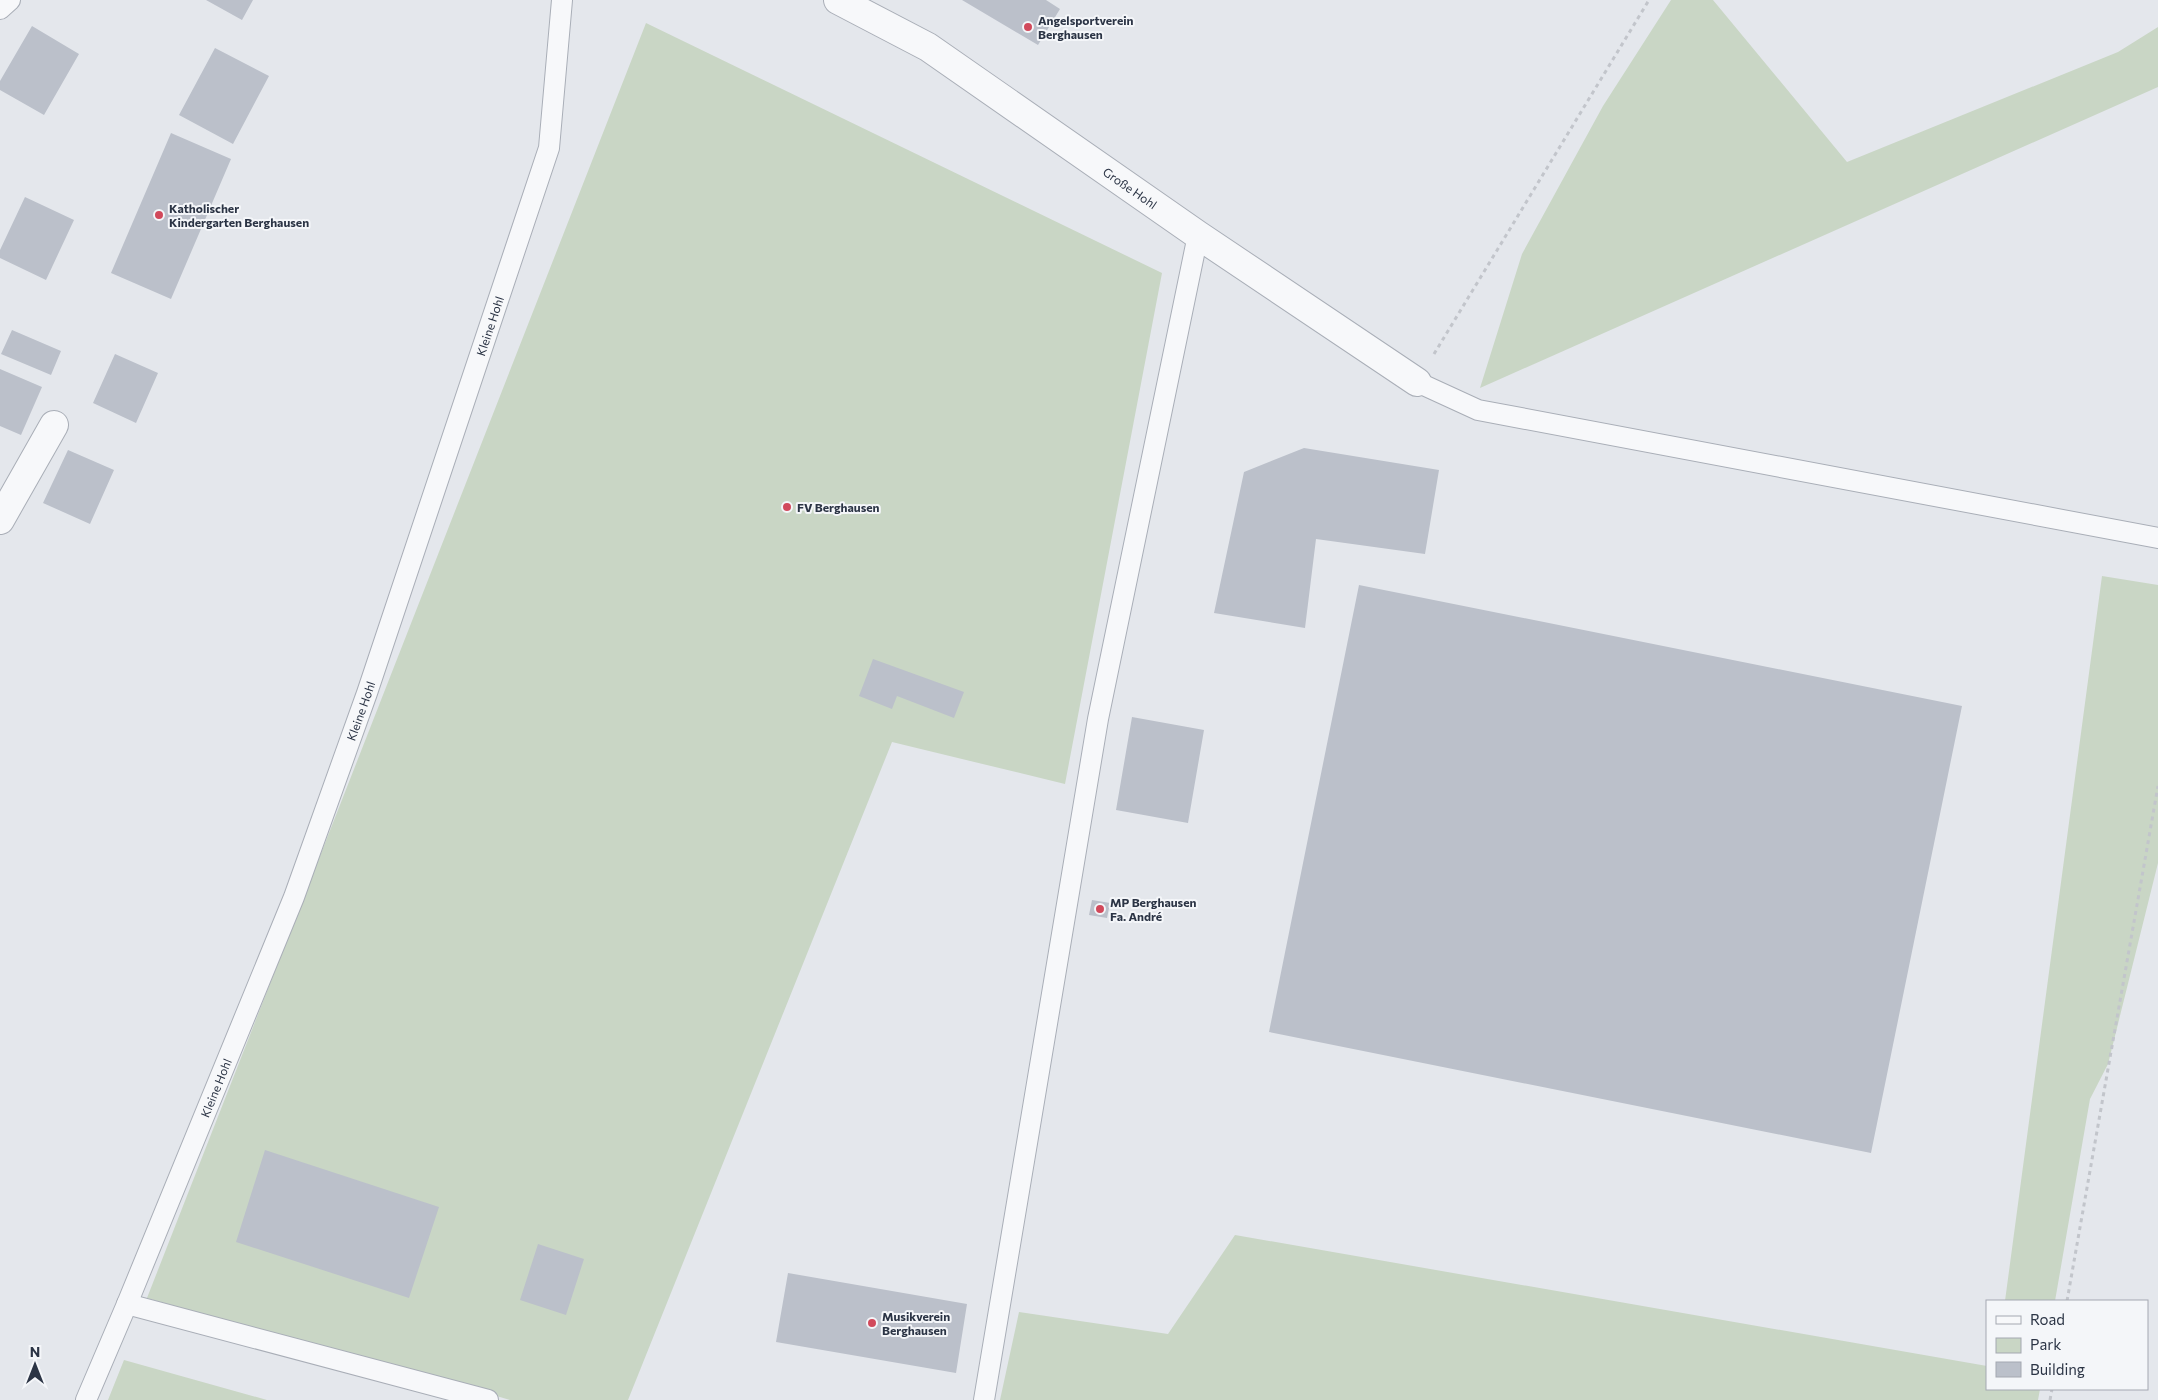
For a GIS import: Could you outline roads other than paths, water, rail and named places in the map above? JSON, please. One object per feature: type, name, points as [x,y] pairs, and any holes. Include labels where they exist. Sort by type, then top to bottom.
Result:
[{"type":"street","name":"Große Hohl","points":[[838,0],[928,47],[1198,235],[1417,382]]},
{"type":"street","points":[[0,520],[54,425]]},
{"type":"lane","points":[[0,9],[10,0]]},
{"type":"lane","name":"Kleine Hohl","points":[[86,1400],[128,1304],[294,897],[367,693],[550,148],[562,0]]},
{"type":"lane","points":[[984,1400],[1098,719],[1198,235]]},
{"type":"lane","points":[[1417,382],[1478,410],[2158,538]]},
{"type":"lane","points":[[128,1304],[488,1400]]},
{"type":"place","name":"Angelsportverein Berghausen","points":[[1028,27]]},
{"type":"place","name":"Katholischer Kindergarten Berghausen","points":[[159,215]]},
{"type":"place","name":"FV Berghausen","points":[[787,507]]},
{"type":"place","name":"MP Berghausen Fa. André","points":[[1100,909]]},
{"type":"place","name":"Musikverein Berghausen","points":[[872,1323]]}]
